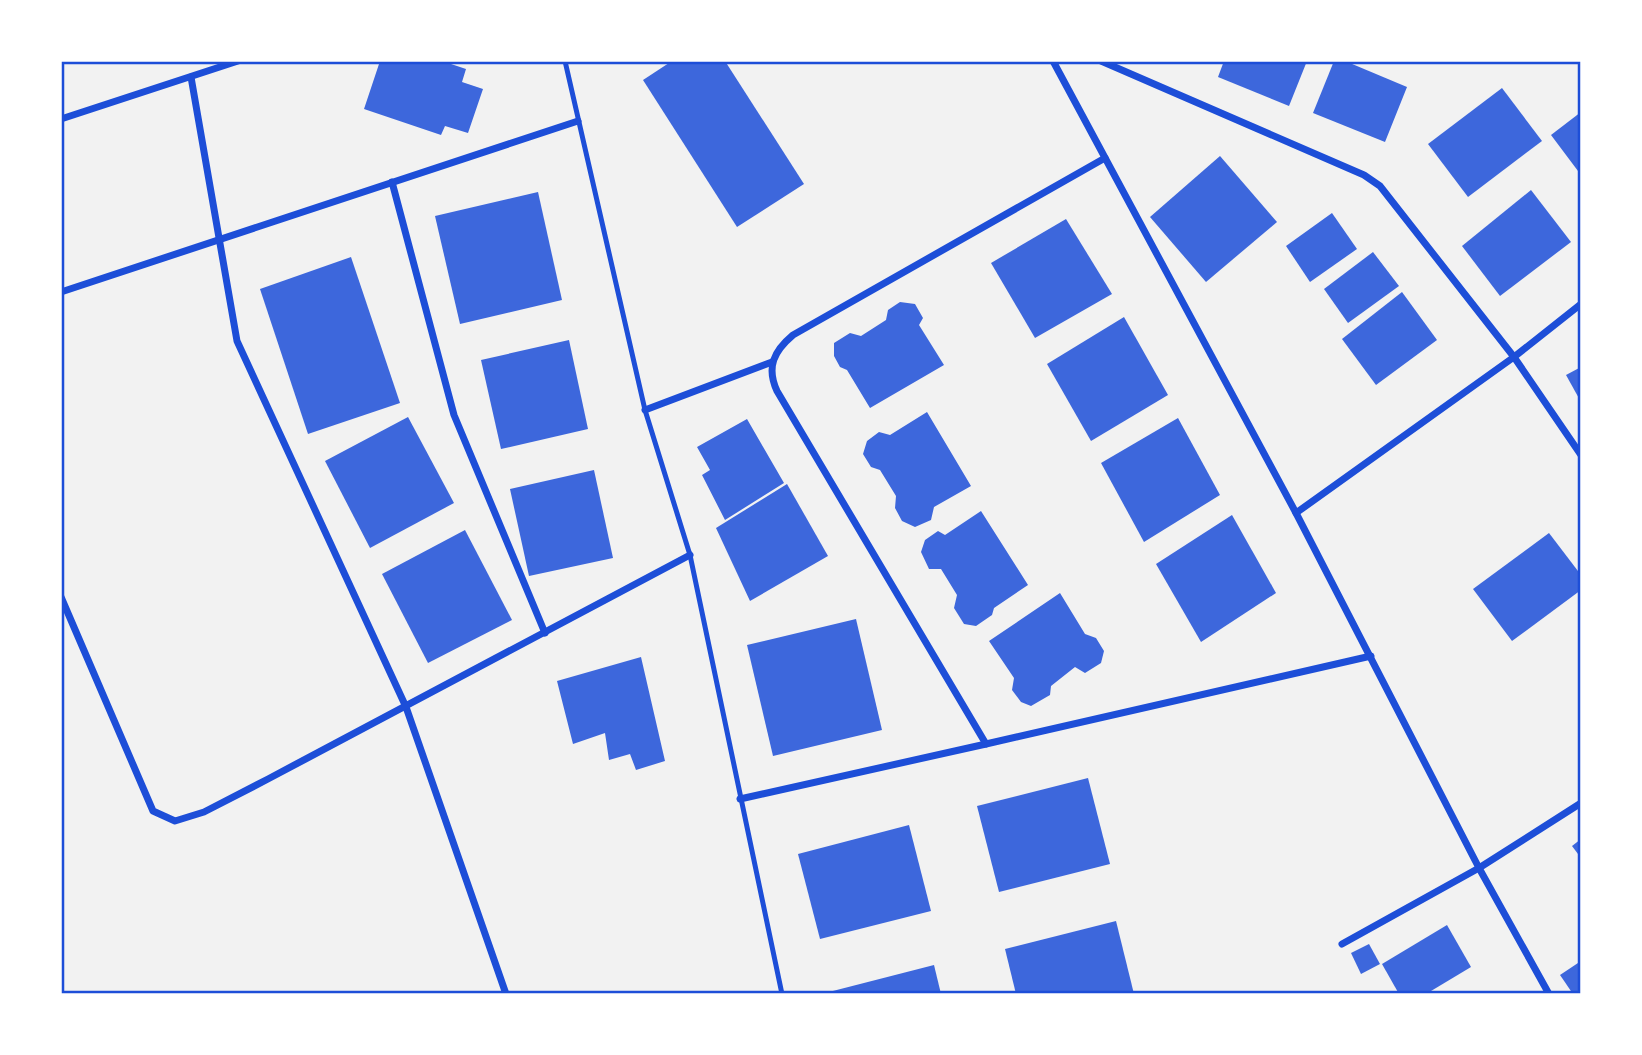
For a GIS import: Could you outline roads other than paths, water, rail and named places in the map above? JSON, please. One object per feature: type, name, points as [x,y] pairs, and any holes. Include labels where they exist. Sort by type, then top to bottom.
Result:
[{"type":"street","points":[[61,119],[238,61]]},
{"type":"street","points":[[1053,61],[1296,513],[1479,868],[1549,994]]},
{"type":"street","points":[[1101,61],[1364,175],[1380,186],[1514,357],[1581,454]]},
{"type":"street","points":[[191,76],[237,341],[406,706],[506,994]]},
{"type":"street","points":[[61,292],[578,121]]},
{"type":"street","points":[[986,744],[777,391],[771,378],[772,362],[779,347],[793,335],[1105,158]]},
{"type":"street","points":[[392,182],[454,415],[544,633]]},
{"type":"street","points":[[1296,513],[1514,357],[1581,304]]},
{"type":"street","points":[[645,410],[772,362]]},
{"type":"street","points":[[61,597],[153,811],[175,821],[204,812],[690,555]]},
{"type":"street","points":[[740,799],[1371,656]]},
{"type":"street","points":[[1342,944],[1479,868],[1581,803]]},
{"type":"lane","points":[[565,61],[645,410],[690,555],[782,994]]}]
